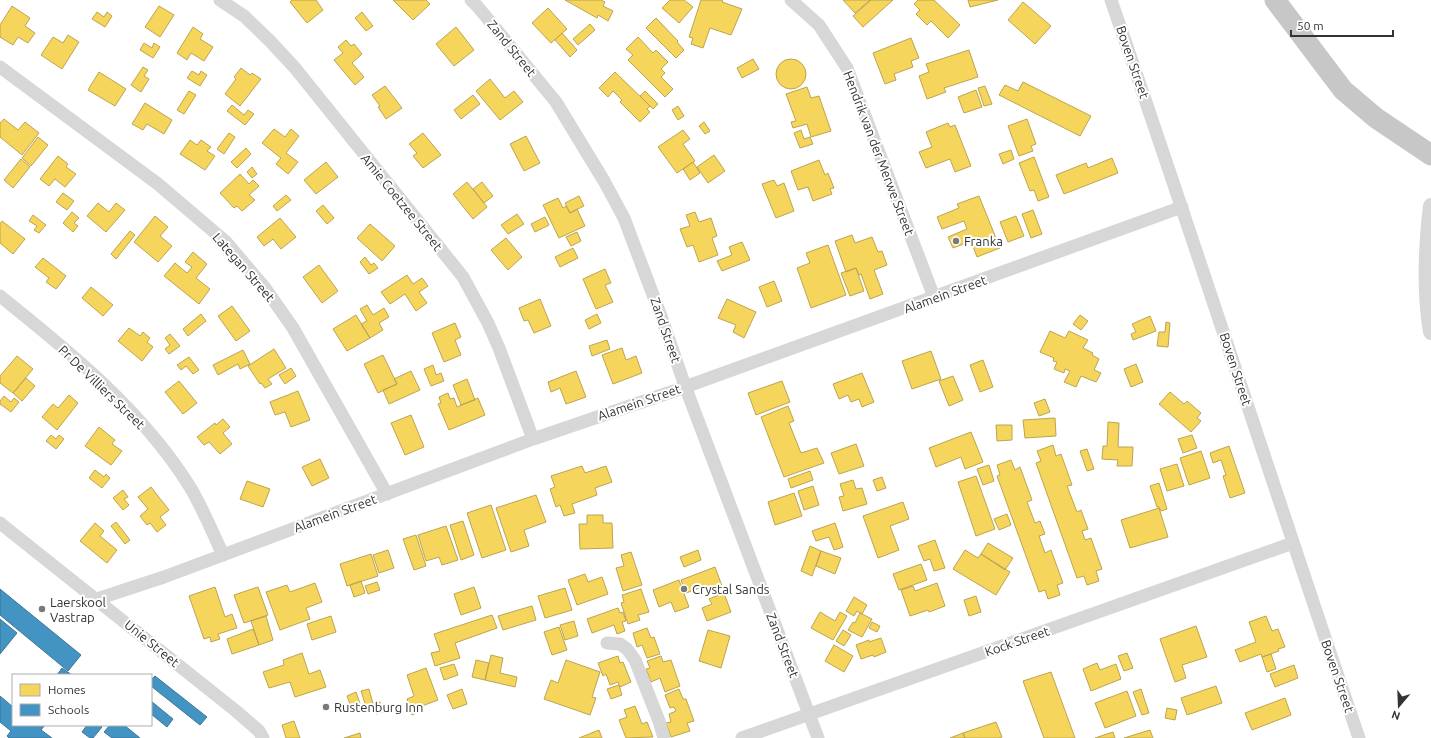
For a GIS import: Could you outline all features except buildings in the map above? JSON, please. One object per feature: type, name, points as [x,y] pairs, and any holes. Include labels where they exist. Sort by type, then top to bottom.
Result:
[{"type":"highway","points":[[1275,0],[1343,90],[1376,118],[1431,155]]},
{"type":"street","name":"Amie Coetzee Street","points":[[220,0],[244,16],[295,68],[463,277],[488,323],[499,348],[533,439]]},
{"type":"street","name":"Hendrik van der Merwe Street","points":[[791,0],[819,25],[847,68],[934,298]]},
{"type":"street","name":"Boven Street","points":[[1111,0],[1182,207],[1359,738]]},
{"type":"street","name":"Zand Street","points":[[479,2],[556,102],[604,181],[624,218],[661,316],[685,386],[818,738]]},
{"type":"street","name":"Lategan Street","points":[[0,67],[158,184],[226,242],[265,288],[294,328],[387,494]]},
{"type":"street","points":[[1431,206],[1428,229],[1426,272],[1428,313],[1431,332]]},
{"type":"street","name":"Alamein Street","points":[[97,599],[164,578],[533,439],[671,392],[934,298],[1182,207]]},
{"type":"street","name":"Pr De Villiers Street","points":[[0,296],[38,326],[94,375],[137,417],[190,487],[223,555]]},
{"type":"street","name":"Unie Street","points":[[0,523],[236,711],[259,731],[263,738]]},
{"type":"street","name":"Kock Street","points":[[742,738],[1293,543]]},
{"type":"street","points":[[607,643],[620,644],[627,649],[635,660],[664,738]]},
{"type":"place","name":"Franka","points":[[956,241]]},
{"type":"place","name":"Crystal Sands","points":[[684,589]]},
{"type":"place","name":"Laerskool Vastrap","points":[[42,609]]},
{"type":"place","name":"Rustenburg Inn","points":[[326,707]]}]
